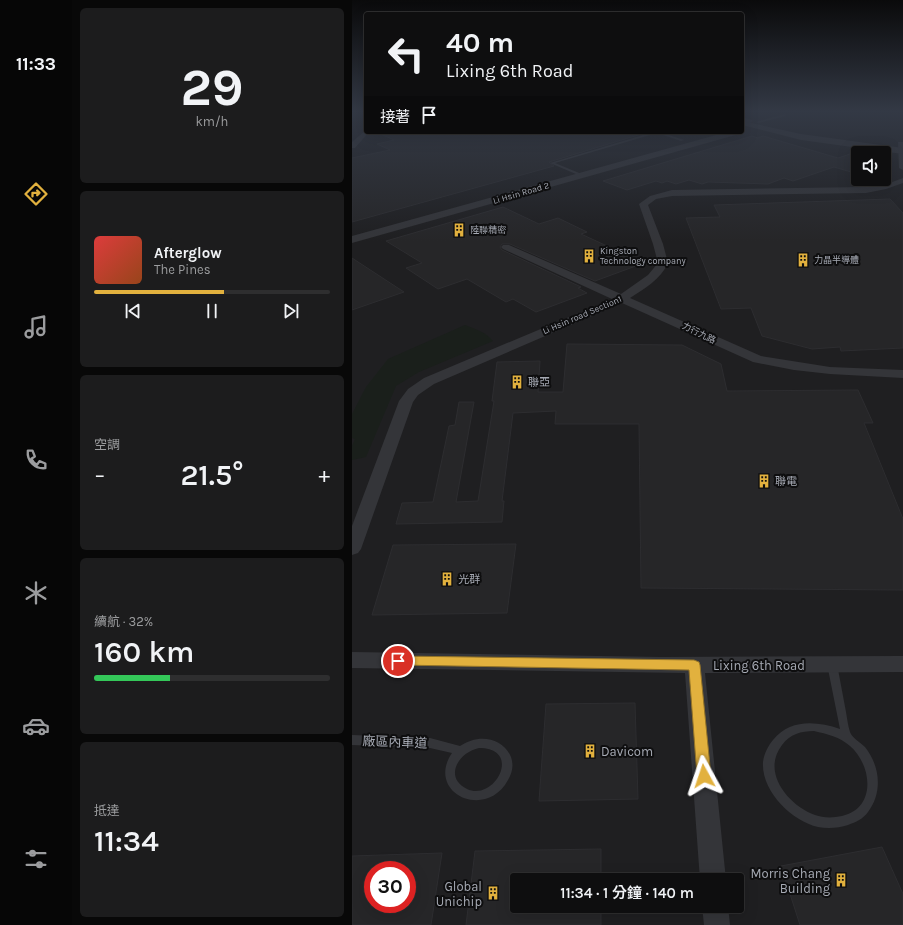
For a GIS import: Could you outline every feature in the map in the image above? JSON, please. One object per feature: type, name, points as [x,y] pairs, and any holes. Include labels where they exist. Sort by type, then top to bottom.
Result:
[{"type":"street","name":"Li Hsin Road 2","points":[[352,231],[628,155]]},
{"type":"street","name":"Li Hsin Road 2","points":[[352,240],[655,155]]},
{"type":"street","points":[[902,155],[903,168]]},
{"type":"street","name":"Li Hsin road Section1","points":[[352,549],[406,401],[413,392],[429,381],[623,298],[643,285],[661,267],[663,263],[643,204],[652,197],[672,193],[866,190],[882,188],[896,184],[903,180]]},
{"type":"street","name":"力行九路","points":[[506,247],[757,359],[787,366],[828,372],[903,374]]},
{"type":"street","name":"Lixing 6th Road","points":[[352,660],[694,665],[903,664]]},
{"type":"street","points":[[694,665],[712,873]]},
{"type":"street","points":[[716,913],[717,925]]},
{"type":"lane","points":[[576,155],[552,162],[583,176]]},
{"type":"lane","points":[[832,664],[846,737],[860,749],[870,764],[874,780],[872,796],[864,809],[851,819],[834,823],[815,820],[798,813],[784,801],[774,787],[769,771],[769,756],[775,743],[785,734],[799,728],[814,727],[831,730],[846,737]]},
{"type":"lane","name":"廠區內車道","points":[[352,740],[430,743],[461,751]]},
{"type":"lane","points":[[479,743],[494,744],[504,752],[508,765],[505,779],[494,790],[478,796],[464,794],[453,785],[449,772],[454,758],[461,751],[479,743]]},
{"type":"shaded area","points":[[352,155],[851,155],[851,186],[891,186],[891,155],[903,155],[903,925],[352,925]]},
{"type":"shaded area","points":[[465,325],[484,333],[493,341],[419,372],[396,386],[366,457],[352,460],[352,446],[355,439],[352,438],[352,414],[366,387],[388,359]]},
{"type":"building","points":[[365,155],[572,155],[549,162],[554,166],[352,222],[352,158]]},
{"type":"building","points":[[689,155],[828,155],[838,158],[851,155],[851,172],[834,167],[793,181],[784,178],[768,184],[708,182],[702,184],[689,180],[676,184],[667,181],[662,183],[656,181],[627,190],[603,181]]},
{"type":"building","name":"力晶半導體","points":[[890,199],[903,213],[903,348],[841,351],[840,347],[812,349],[762,336],[751,308],[721,309],[686,218],[720,217],[714,205]]},
{"type":"building","points":[[503,207],[539,224],[558,218],[587,232],[581,234],[644,263],[595,281],[510,244],[502,244],[500,247],[502,250],[581,287],[578,288],[587,293],[536,312],[513,299],[506,302],[467,279],[438,289],[406,268],[422,263],[386,241]]},
{"type":"building","points":[[352,258],[404,292],[352,310]]},
{"type":"building","points":[[567,344],[682,345],[721,364],[727,391],[858,390],[873,423],[864,423],[903,519],[903,590],[641,588],[639,424],[555,424],[556,411],[513,413],[502,501],[504,501],[502,522],[396,524],[402,503],[433,502],[449,426],[455,425],[459,402],[474,402],[456,502],[478,501],[494,401],[492,401],[497,362],[540,361],[538,392],[563,392]]},
{"type":"building","name":"光群","points":[[516,544],[507,613],[372,615],[393,545]]},
{"type":"building","name":"Davicom","points":[[635,703],[638,799],[539,801],[546,704]]},
{"type":"building","name":"Morris Chang Building","points":[[882,847],[903,894],[903,925],[800,925],[781,866]]},
{"type":"building","name":"Global Unichip","points":[[601,849],[601,873],[510,873],[510,913],[601,913],[601,925],[466,925],[475,851]]},
{"type":"building","points":[[442,853],[431,925],[352,925],[352,856]]},
{"type":"place","name":"陸聯精密","points":[[459,230]]},
{"type":"place","name":"Kingston Technology company","points":[[589,256]]},
{"type":"place","name":"力晶半導體","points":[[803,260]]},
{"type":"place","name":"聯亞","points":[[517,382]]},
{"type":"place","name":"聯電","points":[[764,481]]},
{"type":"place","name":"光群","points":[[447,579]]},
{"type":"place","name":"Davicom","points":[[590,751]]},
{"type":"place","name":"Morris Chang Building","points":[[841,880]]},
{"type":"place","name":"Global Unichip","points":[[493,893]]},
{"type":"route","points":[[398,661],[694,665],[704,776]]}]
